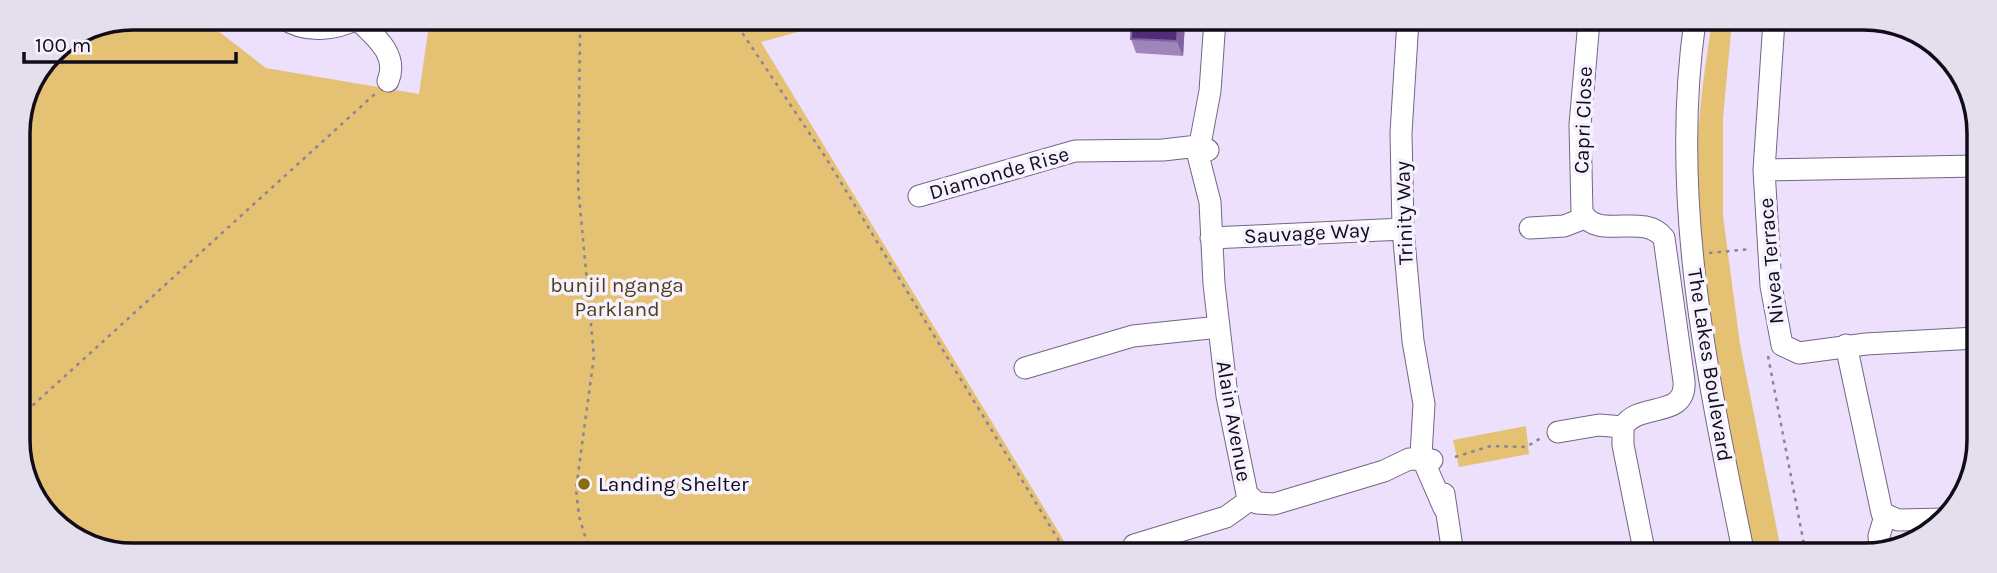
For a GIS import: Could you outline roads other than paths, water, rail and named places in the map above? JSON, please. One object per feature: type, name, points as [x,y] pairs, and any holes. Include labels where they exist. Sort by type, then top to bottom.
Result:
[{"type":"street","points":[[369,30],[390,58],[391,74],[388,81]]},
{"type":"street","name":"Alain Avenue","points":[[1214,30],[1202,150],[1210,202],[1219,327],[1234,439],[1242,479],[1251,499],[1257,503],[1274,504],[1426,461]]},
{"type":"street","name":"Trinity Way","points":[[1407,30],[1401,133],[1403,229],[1413,341],[1423,404],[1432,428],[1426,461],[1443,487],[1444,508],[1452,543]]},
{"type":"street","name":"Capri Close","points":[[1585,218],[1580,206],[1580,125],[1588,30]]},
{"type":"street","name":"The Lakes Boulevard","points":[[1694,30],[1686,111],[1699,318],[1742,543]]},
{"type":"street","name":"The Lakes Boulevard","points":[[1688,174],[1706,30]]},
{"type":"street","name":"Nivea Terrace","points":[[1773,30],[1763,170],[1769,266],[1780,341],[1786,349],[1799,353],[1846,345],[1967,338]]},
{"type":"street","name":"Diamonde Rise","points":[[919,196],[1064,153],[1202,150]]},
{"type":"street","points":[[1763,170],[1967,166]]},
{"type":"street","points":[[1530,228],[1564,226],[1585,218],[1606,226],[1637,225],[1653,228],[1664,238],[1684,395],[1669,408],[1630,418],[1623,427],[1623,445],[1643,543]]},
{"type":"street","name":"Sauvage Way","points":[[1211,238],[1403,229]]},
{"type":"street","points":[[1025,368],[1133,336],[1219,327]]},
{"type":"street","points":[[1846,345],[1877,498],[1885,516],[1879,542]]},
{"type":"street","points":[[1553,431],[1599,425],[1623,427]]},
{"type":"street","points":[[1141,543],[1226,517],[1251,499]]},
{"type":"street","points":[[1885,516],[1904,520],[1930,519]]},
{"type":"place","name":"Landing Shelter","points":[[584,484]]},
{"type":"park label","name":"bunjil nganga Parkland","points":[[617,297]]}]
